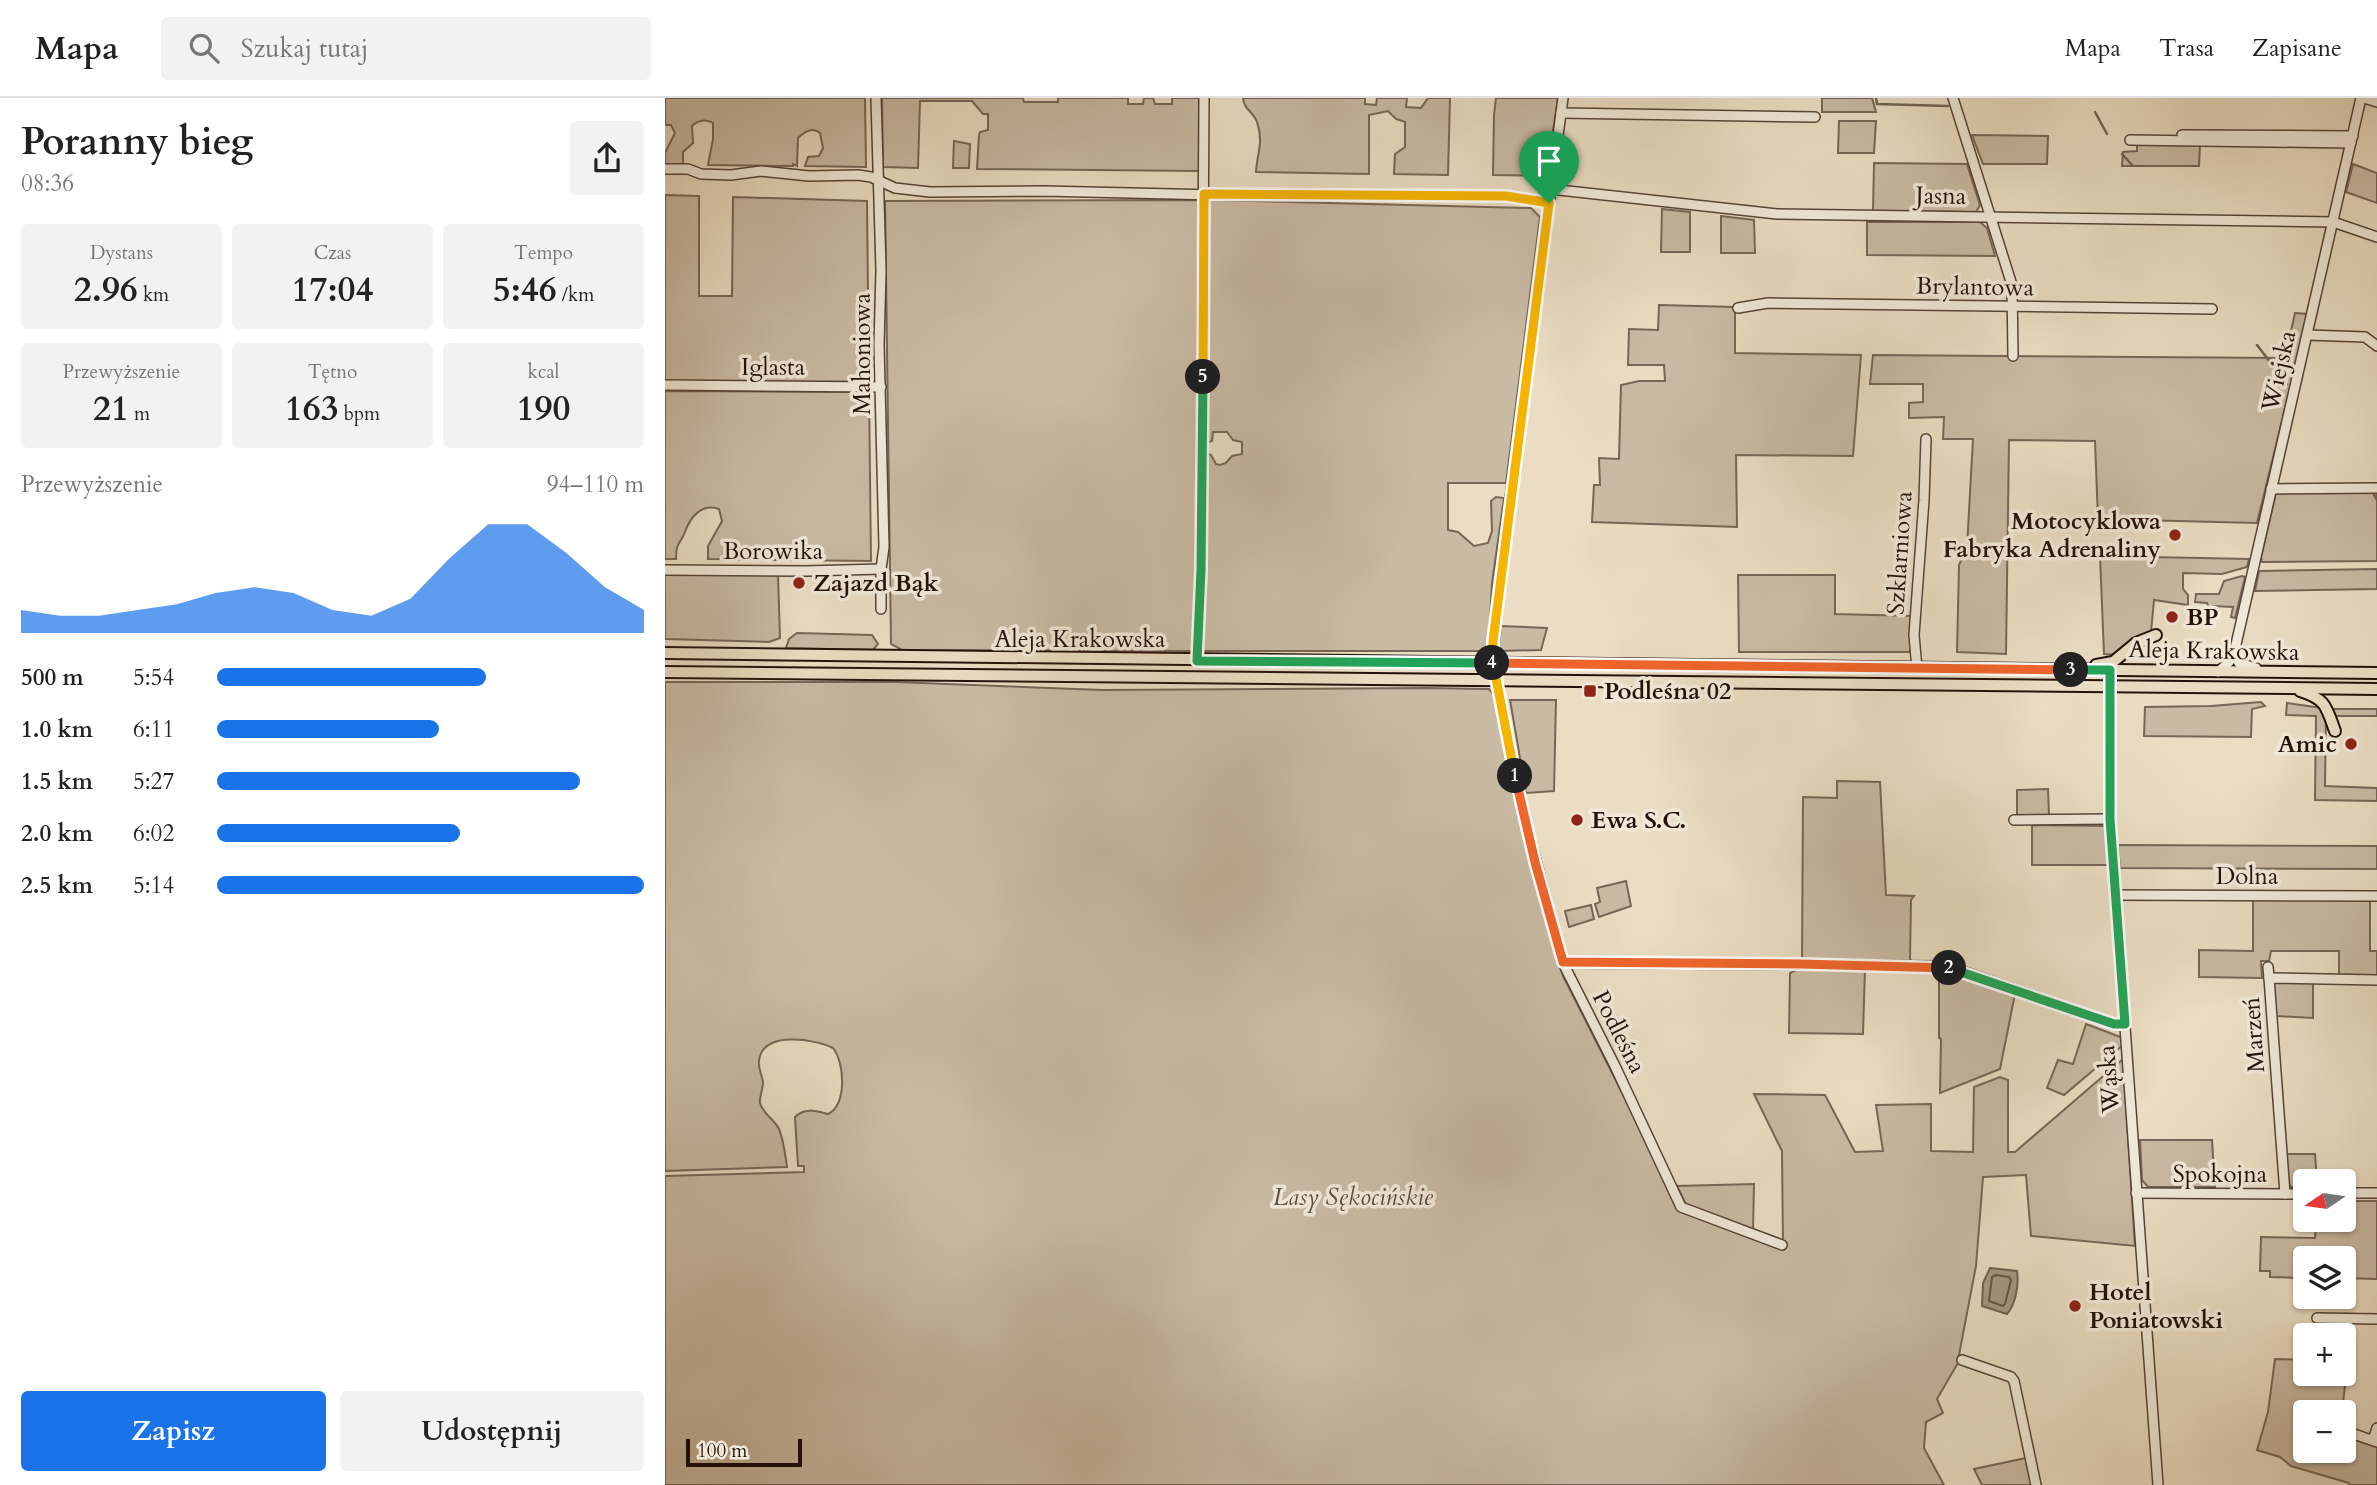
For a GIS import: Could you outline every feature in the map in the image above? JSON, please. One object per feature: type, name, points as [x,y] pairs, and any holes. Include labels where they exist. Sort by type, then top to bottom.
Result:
[{"type":"main road","points":[[2076,670],[2113,662],[2136,643],[2156,635]]},
{"type":"main road","name":"Aleja Krakowska","points":[[665,653],[869,658],[2377,674]]},
{"type":"main road","name":"Aleja Krakowska","points":[[665,672],[2377,689]]},
{"type":"main road","points":[[2287,688],[2316,696],[2323,701],[2335,731]]},
{"type":"street","name":"Mahoniowa","points":[[876,98],[884,547],[881,609]]},
{"type":"street","points":[[1197,661],[1201,570],[1205,98]]},
{"type":"street","name":"Podleśna","points":[[1563,98],[1501,567],[1493,663],[1518,793],[1563,962],[1681,1208],[1782,1245]]},
{"type":"street","points":[[1953,98],[2012,285],[2013,356]]},
{"type":"street","points":[[2362,98],[2377,103]]},
{"type":"street","name":"Wiejska","points":[[2218,671],[2229,662],[2234,653],[2362,98]]},
{"type":"street","points":[[1561,113],[1815,117]]},
{"type":"street","points":[[2182,135],[2352,140]]},
{"type":"street","points":[[2130,141],[2352,140]]},
{"type":"street","points":[[665,169],[731,175],[761,171],[809,176],[858,175],[879,180],[895,188],[930,192],[1506,196],[1549,203]]},
{"type":"street","name":"Jasna","points":[[1550,190],[1777,214],[2333,222],[2377,237]]},
{"type":"street","name":"Brylantowa","points":[[1738,308],[1768,303],[2212,309]]},
{"type":"street","points":[[2308,335],[2365,337],[2377,346]]},
{"type":"street","name":"Iglasta","points":[[665,385],[881,387]]},
{"type":"street","name":"Szklarniowa","points":[[1917,669],[1914,635],[1926,439]]},
{"type":"street","points":[[2271,489],[2377,488]]},
{"type":"street","name":"Borowika","points":[[665,570],[881,569]]},
{"type":"street","points":[[2234,653],[2241,665],[2277,672]]},
{"type":"street","name":"Wąska","points":[[2110,670],[2110,819],[2158,1485]]},
{"type":"street","points":[[2014,820],[2110,819]]},
{"type":"street","name":"Dolna","points":[[2116,895],[2377,896]]},
{"type":"street","points":[[1563,962],[1940,966],[1959,970],[2114,1024],[2125,1024]]},
{"type":"street","points":[[2268,967],[2269,978]]},
{"type":"street","name":"Marzeń","points":[[2285,1194],[2269,978],[2377,980]]},
{"type":"street","points":[[2356,1193],[2377,1193]]},
{"type":"street","name":"Spokojna","points":[[2136,1194],[2293,1194]]},
{"type":"street","points":[[2318,1318],[2377,1319]]},
{"type":"street","points":[[1962,1360],[2011,1377],[2014,1381],[2036,1485]]},
{"type":"street","points":[[2356,1434],[2375,1441],[2377,1428]]},
{"type":"green space","points":[[665,98],[865,98],[866,167],[805,166],[808,157],[819,156],[823,148],[820,133],[811,130],[798,138],[797,166],[708,165],[713,123],[705,121],[692,126],[693,143],[683,152],[683,165],[665,164],[665,153],[675,133],[671,125],[665,125]]},
{"type":"green space","points":[[882,98],[1023,98],[1024,102],[1058,102],[1058,98],[1128,98],[1128,104],[1143,104],[1144,98],[1153,98],[1155,104],[1172,104],[1172,98],[1200,98],[1199,171],[977,169],[979,135],[980,132],[988,130],[988,114],[983,114],[972,101],[920,101],[918,168],[883,167]]},
{"type":"green space","points":[[1243,98],[1365,98],[1365,104],[1376,105],[1377,98],[1407,98],[1406,107],[1421,108],[1428,98],[1450,98],[1448,175],[1394,174],[1395,154],[1405,147],[1405,122],[1396,119],[1388,111],[1369,115],[1369,174],[1256,172],[1259,130]]},
{"type":"green space","points":[[1496,98],[1558,98],[1546,176],[1493,175]]},
{"type":"green space","points":[[1822,98],[1872,98],[1876,112],[1822,112]]},
{"type":"green space","points":[[1839,121],[1876,121],[1874,153],[1838,153]]},
{"type":"green space","points":[[1972,135],[2048,136],[2047,164],[1983,164]]},
{"type":"green space","points":[[954,141],[970,144],[969,168],[953,168]]},
{"type":"green space","points":[[2137,144],[2200,145],[2199,166],[2122,166],[2123,152],[2137,151]]},
{"type":"green space","points":[[1874,163],[1967,164],[1980,205],[1976,212],[1873,211]]},
{"type":"green space","points":[[2353,164],[2377,173],[2377,203],[2346,192]]},
{"type":"green space","points":[[665,195],[699,196],[699,296],[732,296],[733,197],[867,201],[869,383],[665,381]]},
{"type":"green space","points":[[1199,200],[1199,565],[1193,651],[902,650],[891,644],[885,201]]},
{"type":"green space","points":[[1209,200],[1531,208],[1540,217],[1506,483],[1448,483],[1448,530],[1458,532],[1474,546],[1488,543],[1492,531],[1491,501],[1496,497],[1504,498],[1492,583],[1488,651],[1200,651],[1205,453],[1211,455],[1216,464],[1220,465],[1232,456],[1242,454],[1242,442],[1233,440],[1227,432],[1213,432],[1212,441],[1205,443]]},
{"type":"green space","points":[[1662,209],[1690,212],[1690,252],[1661,252]]},
{"type":"green space","points":[[1721,216],[1754,220],[1755,253],[1721,253]]},
{"type":"green space","points":[[1867,222],[1980,222],[1987,228],[1995,256],[1867,255]]},
{"type":"green space","points":[[1659,305],[1735,307],[1735,353],[1861,355],[1853,456],[1736,455],[1737,527],[1592,522],[1594,485],[1600,485],[1599,458],[1619,459],[1621,385],[1639,381],[1665,381],[1664,365],[1628,365],[1629,329],[1658,330]]},
{"type":"green space","points":[[2295,313],[2308,314],[2257,523],[2098,519],[2095,441],[2009,440],[2006,654],[1957,652],[1959,565],[1967,547],[1973,439],[1943,439],[1944,417],[1909,418],[1909,403],[1923,402],[1923,384],[1870,384],[1873,355],[2285,358]]},
{"type":"green space","points":[[665,391],[869,392],[871,561],[708,559],[708,546],[722,521],[719,509],[713,508],[702,510],[693,517],[678,546],[676,559],[665,559]]},
{"type":"green space","points":[[2377,492],[2377,561],[2262,562],[2276,493]]},
{"type":"green space","points":[[2100,556],[2249,559],[2247,567],[2222,574],[2183,573],[2183,589],[2188,595],[2188,605],[2154,600],[2151,632],[2131,642],[2117,655],[2104,654]]},
{"type":"green space","points":[[2377,569],[2377,589],[2255,591],[2259,571]]},
{"type":"green space","points":[[665,572],[778,574],[780,638],[769,642],[665,639]]},
{"type":"green space","points":[[1738,575],[1835,575],[1835,614],[1913,616],[1910,652],[1739,652]]},
{"type":"green space","points":[[2245,577],[2235,618],[2231,617],[2233,607],[2213,606],[2211,613],[2207,603],[2195,602],[2196,594],[2219,594],[2224,581]]},
{"type":"green space","points":[[1501,626],[1547,628],[1541,650],[1498,651]]},
{"type":"green space","points":[[797,633],[872,635],[878,644],[873,650],[786,648],[789,639]]},
{"type":"green space","name":"Lasy Sękocińskie","points":[[665,682],[896,682],[1103,690],[1489,689],[1496,697],[1526,848],[1563,976],[1678,1208],[1783,1247],[1782,1151],[1754,1094],[1825,1095],[1855,1152],[1883,1151],[1876,1105],[1931,1104],[1931,1151],[1973,1152],[1974,1087],[2000,1077],[2008,1080],[2008,1152],[2015,1152],[2123,1059],[2135,1246],[2031,1236],[2026,1175],[1983,1177],[1976,1266],[1959,1355],[1962,1356],[1937,1399],[1943,1413],[1926,1422],[1924,1448],[1944,1485],[665,1485],[665,1176],[804,1172],[804,1166],[798,1166],[795,1117],[807,1111],[828,1114],[834,1109],[841,1094],[842,1073],[833,1048],[802,1040],[779,1041],[769,1045],[762,1051],[759,1061],[763,1082],[760,1103],[779,1129],[787,1167],[665,1171]]},
{"type":"green space","points":[[1510,700],[1556,700],[1554,791],[1526,793]]},
{"type":"green space","points":[[2261,702],[2265,706],[2252,709],[2251,737],[2144,736],[2145,707]]},
{"type":"green space","points":[[2287,703],[2322,708],[2326,716],[2325,786],[2377,788],[2377,801],[2315,800],[2316,716],[2286,715]]},
{"type":"green space","points":[[2330,709],[2377,709],[2377,716],[2334,716]]},
{"type":"green space","points":[[1837,781],[1880,782],[1886,895],[1914,896],[1911,900],[1910,959],[1913,963],[1802,962],[1803,797],[1837,798]]},
{"type":"green space","points":[[2048,789],[2049,815],[2017,815],[2017,790]]},
{"type":"green space","points":[[2032,825],[2106,826],[2109,865],[2032,865]]},
{"type":"green space","points":[[2118,845],[2377,846],[2377,869],[2120,868]]},
{"type":"green space","points":[[1626,881],[1631,906],[1599,917],[1595,904],[1600,902],[1597,888]]},
{"type":"green space","points":[[2253,898],[2370,900],[2370,951],[2377,951],[2377,976],[2339,976],[2339,951],[2271,951],[2269,961],[2261,961],[2262,978],[2199,977],[2199,950],[2253,951]]},
{"type":"green space","points":[[1591,905],[1594,919],[1569,927],[1565,911]]},
{"type":"green space","points":[[1798,969],[1865,969],[1863,1034],[1789,1033],[1790,973]]},
{"type":"green space","points":[[1939,969],[2015,994],[2000,1069],[1940,1093],[1941,1039]]},
{"type":"green space","points":[[2273,982],[2313,982],[2313,1018],[2276,1016]]},
{"type":"green space","points":[[2086,1024],[2123,1038],[2123,1045],[2064,1095],[2047,1088],[2058,1060],[2073,1064]]},
{"type":"green space","points":[[2140,1140],[2212,1140],[2215,1187],[2148,1187],[2142,1180]]},
{"type":"green space","points":[[2286,1154],[2315,1154],[2316,1169],[2293,1169],[2293,1187],[2288,1183]]},
{"type":"green space","points":[[1754,1184],[1753,1232],[1687,1207],[1677,1186]]},
{"type":"green space","points":[[2356,1201],[2377,1201],[2377,1279],[2356,1278],[2356,1246],[2293,1246],[2293,1278],[2270,1277],[2270,1271],[2260,1271],[2261,1237],[2315,1238],[2315,1232],[2356,1232]]},
{"type":"green space","points":[[2275,1359],[2293,1360],[2293,1386],[2345,1386],[2343,1400],[2293,1400],[2293,1463],[2356,1463],[2356,1439],[2377,1446],[2377,1485],[2349,1485],[2291,1466],[2280,1457],[2257,1450],[2268,1412]]},
{"type":"green space","points":[[2026,1458],[2032,1485],[1982,1485],[1974,1469]]},
{"type":"water","points":[[1990,1268],[2017,1271],[2016,1294],[2007,1314],[1982,1306],[1983,1283]]},
{"type":"waterway","points":[[1876,98],[1877,104],[1948,106]]},
{"type":"waterway","points":[[2095,112],[2107,134]]},
{"type":"waterway","points":[[2122,154],[2132,165]]},
{"type":"waterway","points":[[2257,345],[2287,384]]},
{"type":"waterway","points":[[2373,493],[2377,500]]},
{"type":"place","name":"Motocyklowa Fabryka Adrenaliny","points":[[2175,535]]},
{"type":"place","name":"Zajazd Bąk","points":[[799,583]]},
{"type":"place","name":"BP","points":[[2172,617]]},
{"type":"place","name":"Podleśna 02","points":[[1590,691]]},
{"type":"place","name":"Amic","points":[[2351,744]]},
{"type":"place","name":"Ewa S.C.","points":[[1577,820]]},
{"type":"place","name":"Hotel Poniatowski","points":[[2075,1306]]},
{"type":"route","points":[[1549,203],[1501,567],[1493,663],[1518,793],[1563,962],[1940,966],[1959,970],[2114,1024],[2125,1024],[2110,819],[2110,670],[1652,664],[1493,663],[1398,664],[1197,661],[1201,570],[1204,194],[1506,196],[1549,203]]}]
